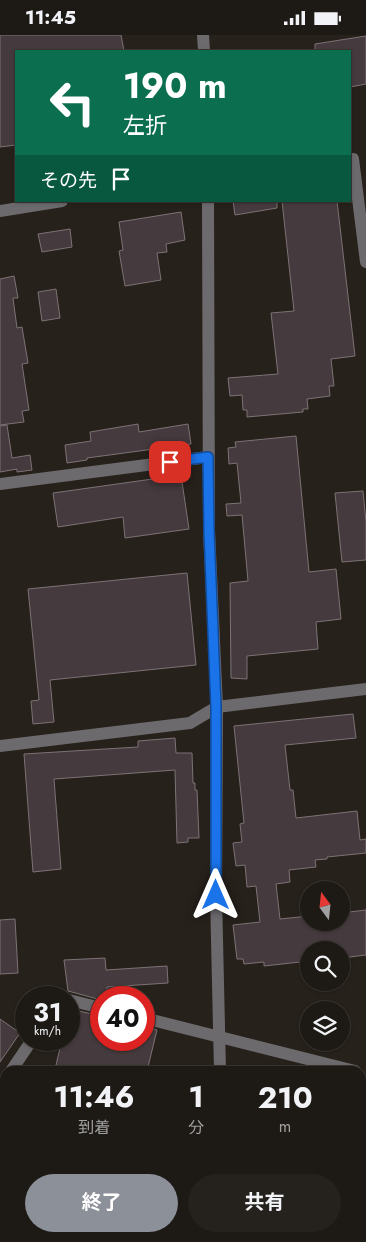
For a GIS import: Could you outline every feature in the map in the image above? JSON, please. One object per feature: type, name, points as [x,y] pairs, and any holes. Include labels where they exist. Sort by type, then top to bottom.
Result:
[{"type":"street","points":[[203,35],[204,50]]},
{"type":"street","points":[[351,159],[353,159],[366,262]]},
{"type":"street","points":[[0,211],[56,202]]},
{"type":"street","points":[[208,202],[209,531],[216,707],[216,895],[220,1066]]},
{"type":"street","points":[[0,484],[208,457]]},
{"type":"street","points":[[0,746],[190,723],[216,707],[366,689]]},
{"type":"street","points":[[155,1021],[220,1036],[322,1066]]},
{"type":"street","points":[[14,1066],[24,1051]]},
{"type":"building","points":[[0,35],[121,35],[124,50],[15,50],[15,145],[0,147]]},
{"type":"building","points":[[366,36],[366,84],[351,87],[351,50],[315,50],[315,44]]},
{"type":"building","points":[[233,202],[277,202],[277,208],[235,215]]},
{"type":"building","points":[[282,202],[337,202],[355,356],[331,359],[334,386],[329,386],[330,396],[307,399],[308,409],[303,409],[303,412],[247,417],[247,410],[243,410],[242,395],[230,396],[228,378],[278,374],[271,313],[294,311]]},
{"type":"building","points":[[181,212],[185,240],[166,244],[167,252],[157,253],[161,280],[125,286],[119,251],[123,250],[119,222]]},
{"type":"building","points":[[70,229],[72,247],[42,252],[38,234]]},
{"type":"building","points":[[14,276],[18,298],[13,298],[17,328],[22,327],[28,363],[22,364],[29,410],[22,411],[24,422],[0,425],[0,279]]},
{"type":"building","points":[[56,289],[60,318],[42,321],[38,292]]},
{"type":"building","points":[[138,424],[139,432],[188,424],[191,444],[87,458],[87,460],[67,463],[65,445],[91,441],[90,432]]},
{"type":"building","points":[[7,425],[12,458],[30,455],[32,470],[17,472],[17,469],[0,472],[0,426]]},
{"type":"building","points":[[296,436],[309,572],[336,569],[341,619],[316,622],[318,649],[247,656],[247,679],[231,678],[230,583],[248,581],[242,515],[227,516],[226,504],[241,503],[237,463],[229,464],[228,448],[236,447],[235,442]]},
{"type":"building","points":[[181,475],[189,529],[125,538],[123,517],[58,527],[53,493]]},
{"type":"building","points":[[363,491],[366,522],[366,560],[342,562],[335,493]]},
{"type":"building","points":[[187,573],[196,665],[50,680],[54,722],[33,724],[31,701],[39,700],[28,589]]},
{"type":"building","points":[[353,714],[356,738],[285,745],[290,790],[293,790],[296,818],[357,811],[360,840],[366,839],[366,853],[315,860],[316,867],[289,870],[290,882],[276,884],[280,919],[300,917],[300,931],[350,931],[350,912],[366,910],[366,955],[350,957],[350,941],[300,941],[300,962],[264,966],[264,962],[244,964],[243,959],[237,959],[233,925],[260,922],[256,886],[247,887],[245,865],[236,866],[233,843],[242,842],[240,824],[244,823],[234,726]]},
{"type":"building","points":[[175,738],[176,753],[192,753],[193,783],[195,783],[195,790],[197,790],[199,838],[188,838],[188,842],[177,843],[175,770],[54,779],[61,869],[33,872],[24,754],[138,747],[138,741]]},
{"type":"building","points":[[15,919],[18,973],[0,974],[0,920]]},
{"type":"building","points":[[105,958],[106,970],[167,966],[168,983],[90,986],[90,997],[80,994],[80,986],[67,986],[64,960]]},
{"type":"building","points":[[80,1011],[90,1014],[90,1051],[152,1051],[148,1066],[56,1065],[59,1051],[80,1051]]},
{"type":"building","points":[[0,1019],[15,1030],[15,1040],[0,1062]]},
{"type":"route","points":[[170,462],[208,457],[216,707],[216,895]]}]
